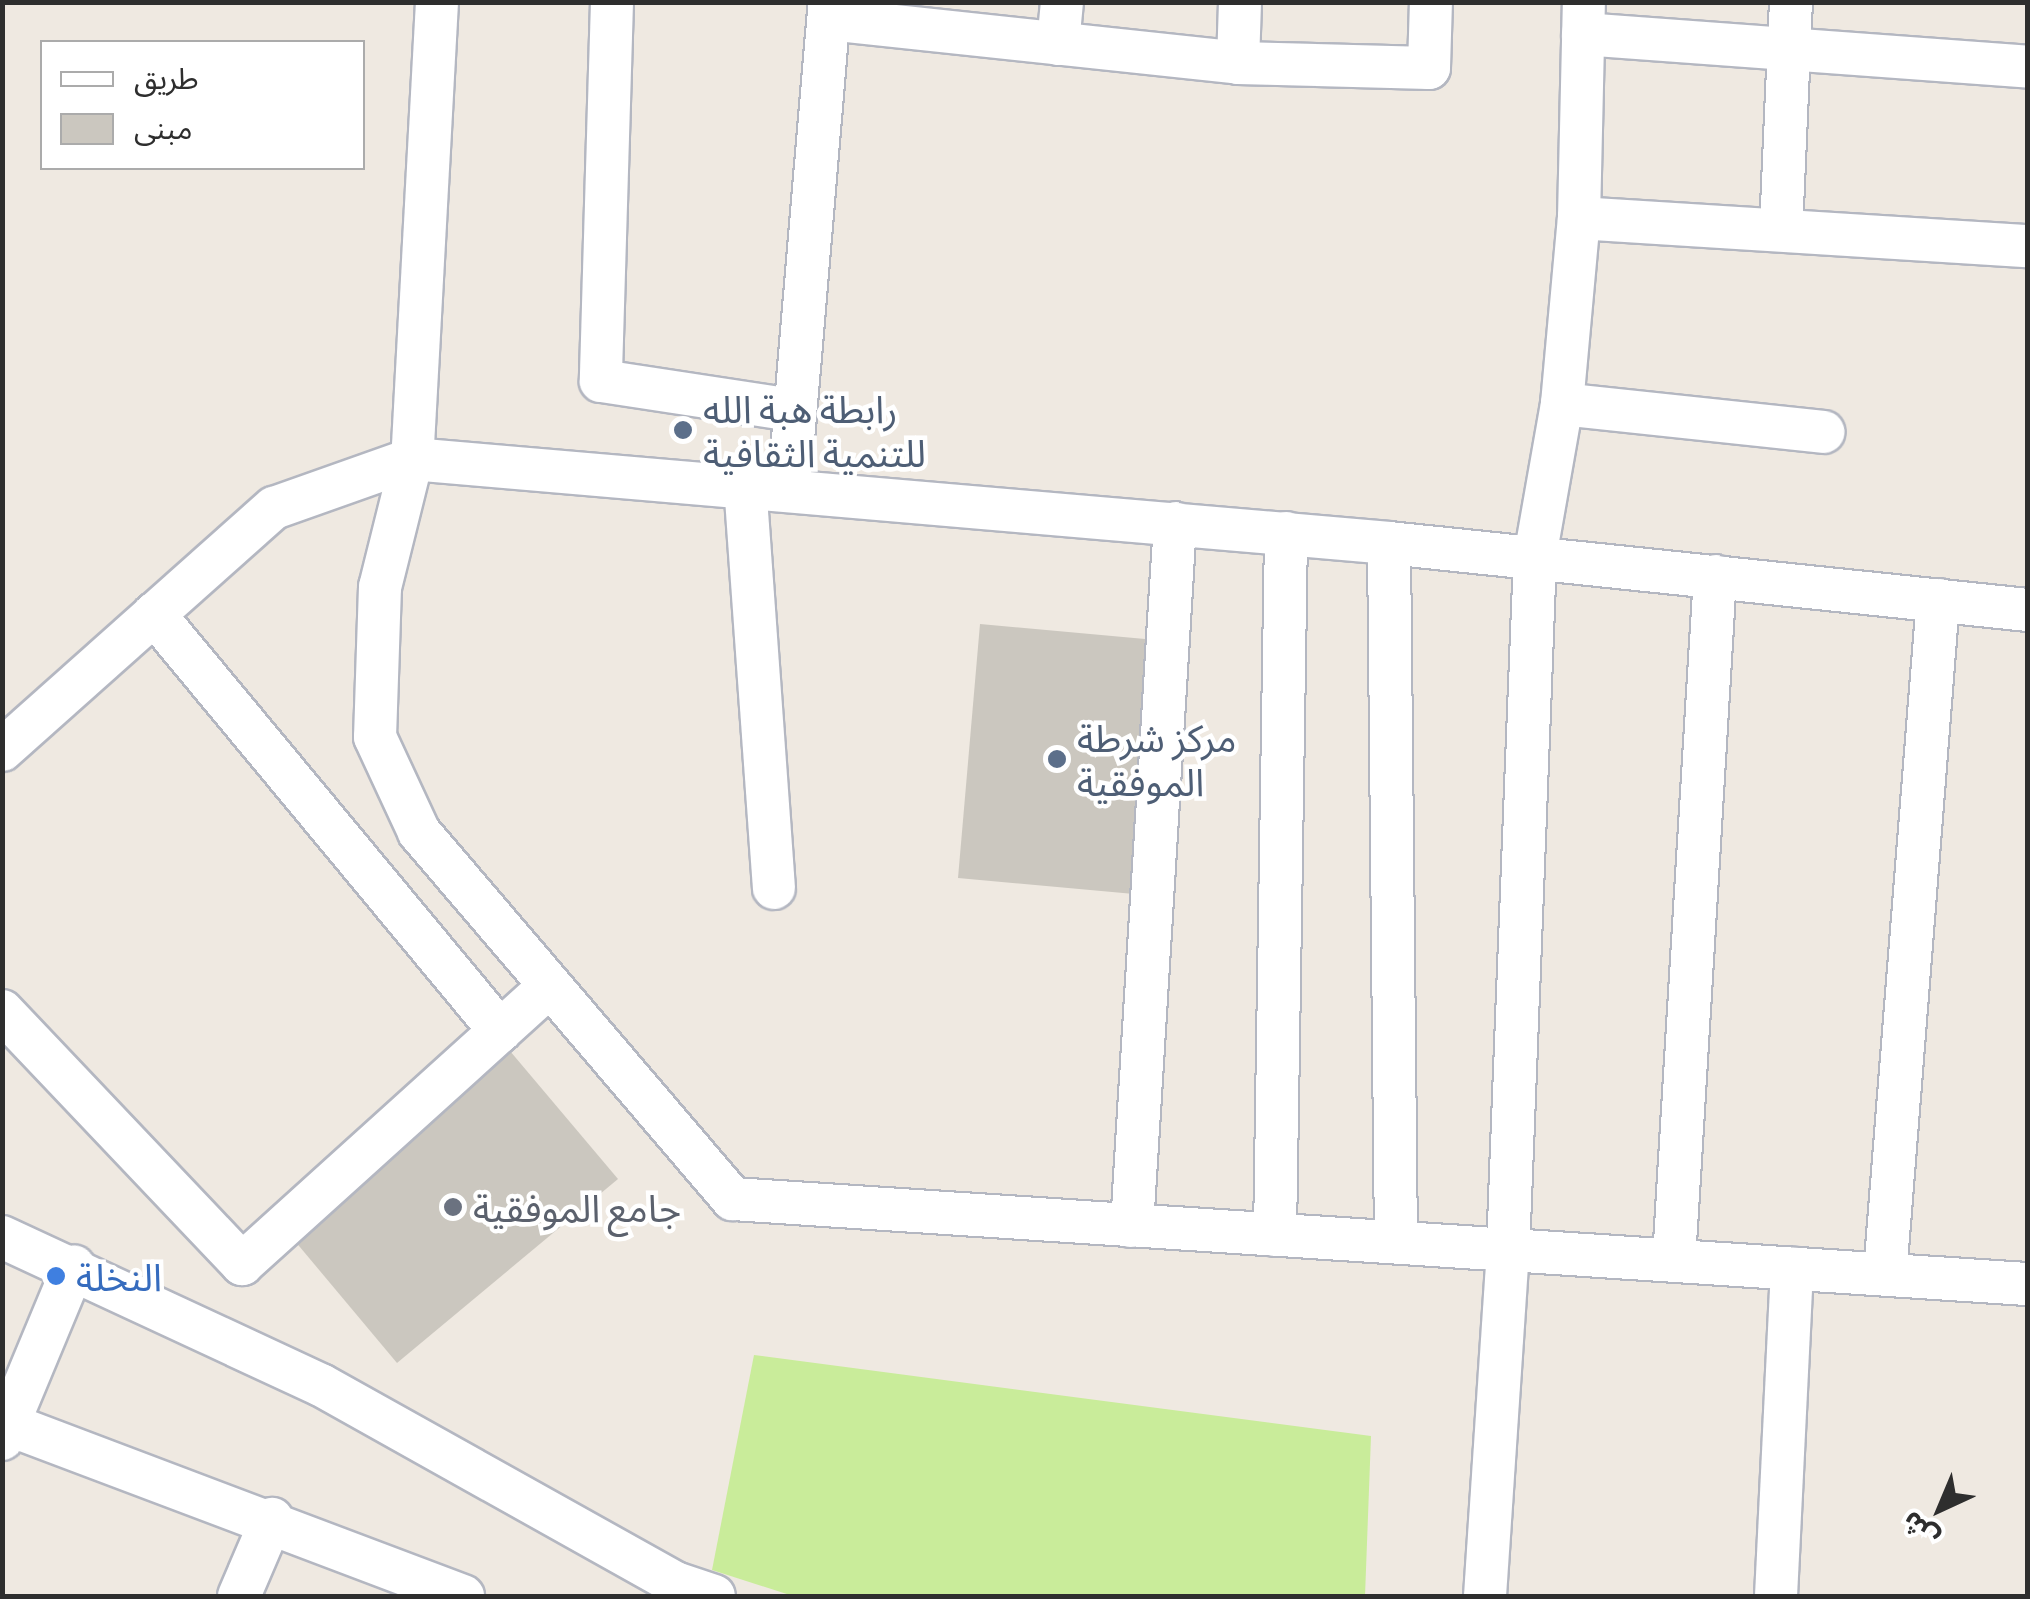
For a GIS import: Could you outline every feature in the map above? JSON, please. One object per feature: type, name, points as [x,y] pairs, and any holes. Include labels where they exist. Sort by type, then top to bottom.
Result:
[{"type":"street","points":[[438,2],[412,458],[380,587],[374,738],[419,832],[733,1199],[2028,1284]]},
{"type":"street","points":[[612,2],[601,380],[793,410]]},
{"type":"street","points":[[1238,64],[1240,2]]},
{"type":"street","points":[[790,487],[793,410],[830,11],[1060,23],[1238,64],[1429,68],[1431,2]]},
{"type":"street","points":[[1781,230],[1791,2]]},
{"type":"street","points":[[1485,1596],[1508,1250],[1535,557],[1562,404],[1579,218],[1584,18],[1789,47],[2028,67]]},
{"type":"street","points":[[1579,218],[2028,246]]},
{"type":"street","points":[[1562,404],[1824,432]]},
{"type":"street","points":[[2,750],[274,508],[412,458],[790,487],[1286,533],[2028,610]]},
{"type":"street","points":[[745,484],[774,888]]},
{"type":"street","points":[[1132,1226],[1175,523]]},
{"type":"street","points":[[1275,1235],[1286,533]]},
{"type":"street","points":[[1389,543],[1396,1242]]},
{"type":"street","points":[[1674,1260],[1716,576]]},
{"type":"street","points":[[1885,1274],[1938,600]]},
{"type":"street","points":[[154,614],[500,1031]]},
{"type":"street","points":[[2,1010],[242,1264],[550,986]]},
{"type":"street","points":[[2,1237],[74,1266],[321,1384],[675,1583],[714,1596]]},
{"type":"street","points":[[74,1266],[5,1429],[272,1519],[464,1596]]},
{"type":"street","points":[[1776,1596],[1792,1268]]},
{"type":"street","points":[[239,1596],[272,1519]]},
{"type":"green space","points":[[754,1355],[1371,1436],[1365,1596],[793,1596],[712,1570]]},
{"type":"building","name":"مركز شرطة الموفقية","points":[[980,624],[1156,640],[1134,894],[958,878]]},
{"type":"building","name":"جامع الموفقية","points":[[510,1051],[618,1179],[397,1363],[289,1234]]},
{"type":"place","name":"رابطة هبة الله للتنمية الثقافية","points":[[683,430]]},
{"type":"place","name":"مركز شرطة الموفقية","points":[[1057,759]]},
{"type":"place","name":"جامع الموفقية","points":[[453,1207]]},
{"type":"place","name":"النخلة","points":[[56,1276]]}]
